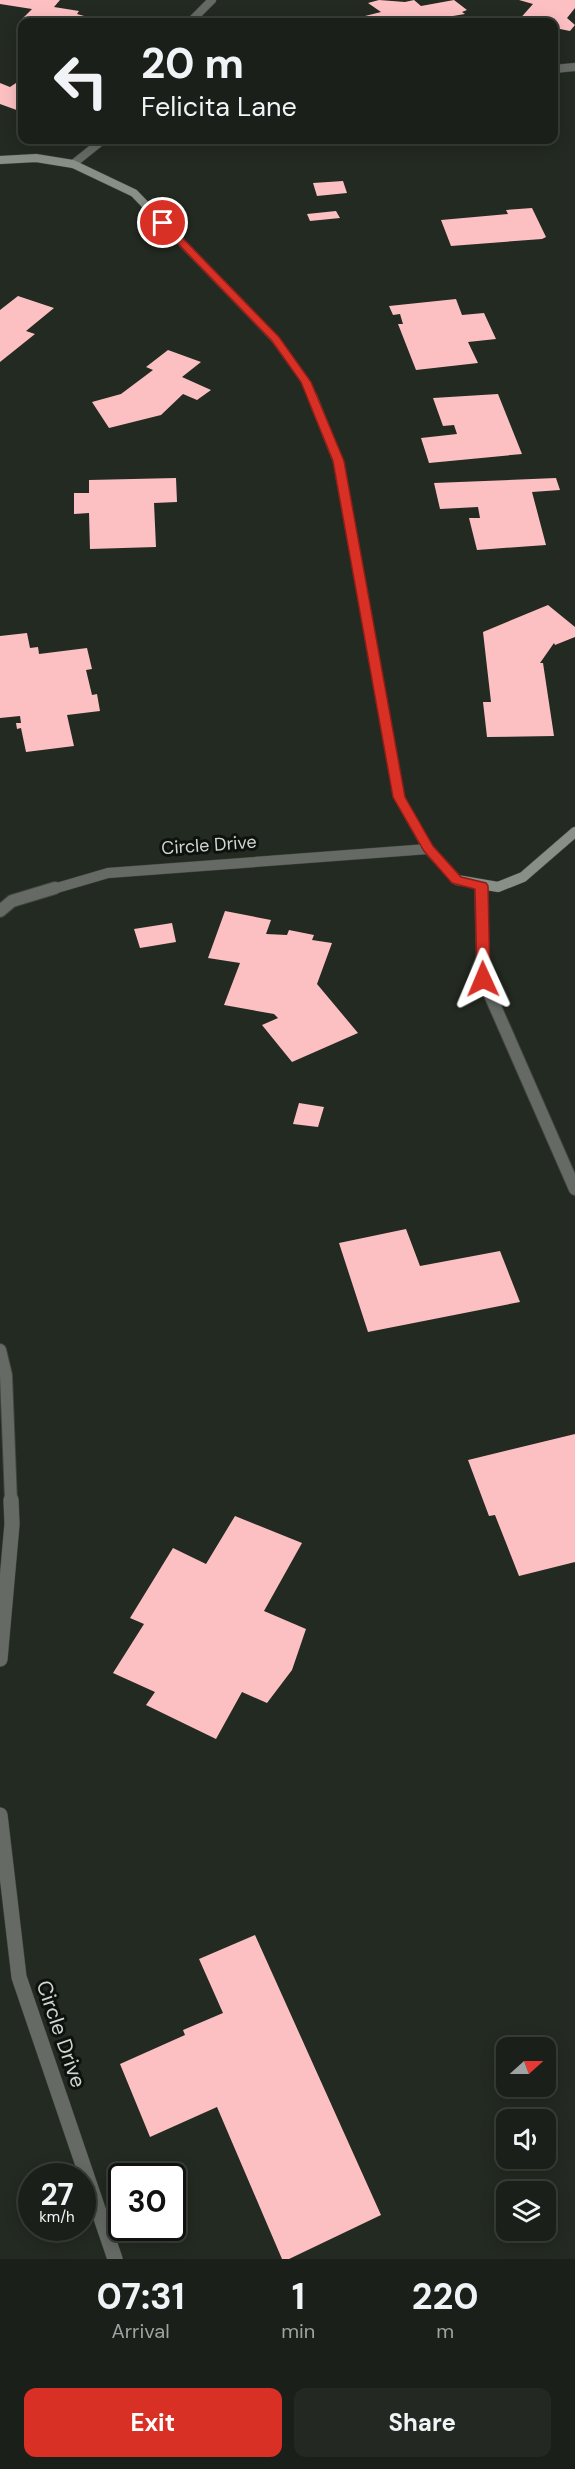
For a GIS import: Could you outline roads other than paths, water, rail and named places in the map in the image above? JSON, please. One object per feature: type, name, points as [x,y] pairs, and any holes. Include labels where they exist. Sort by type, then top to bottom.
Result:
[{"type":"street","points":[[194,18],[212,0]]},
{"type":"street","points":[[558,69],[575,67]]},
{"type":"street","points":[[73,164],[98,144]]},
{"type":"street","points":[[0,160],[36,158],[73,164],[134,193],[275,339],[306,382],[338,461],[399,797],[428,849],[457,880],[498,887],[523,878],[575,832]]},
{"type":"street","name":"Circle Drive","points":[[0,911],[12,901],[108,873],[428,849]]},
{"type":"street","points":[[482,886],[483,979],[575,1189]]},
{"type":"street","points":[[0,1350],[6,1375],[12,1524],[0,1659]]},
{"type":"street","name":"Circle Drive","points":[[0,1815],[19,1977],[115,2259]]}]
